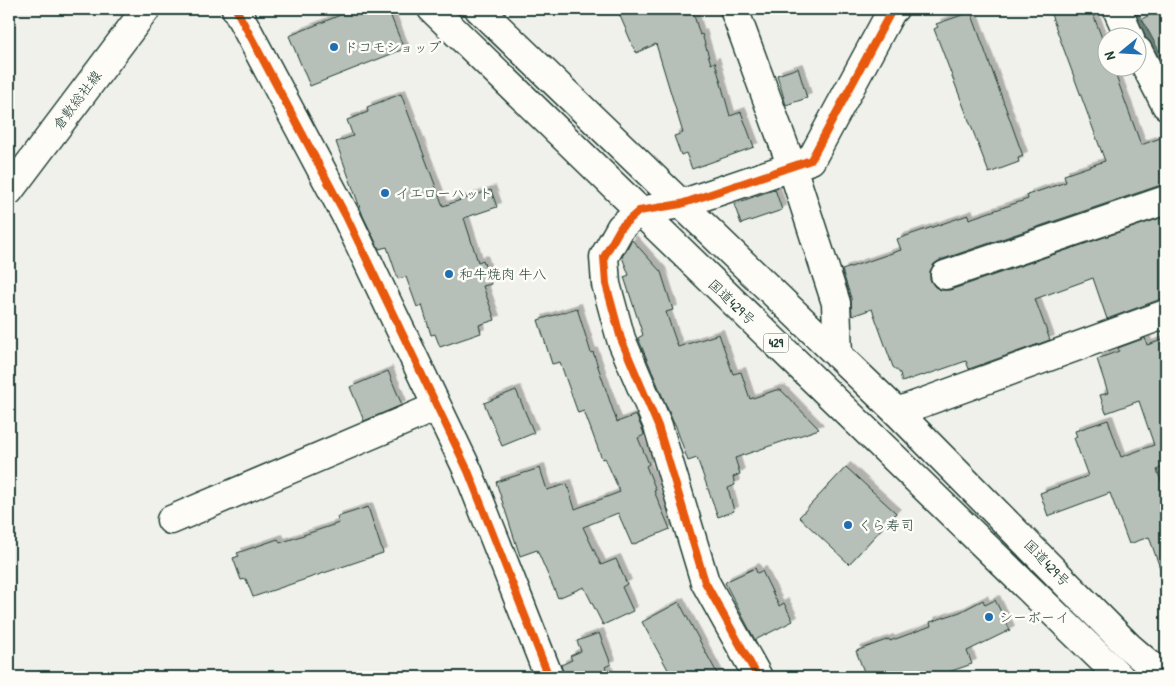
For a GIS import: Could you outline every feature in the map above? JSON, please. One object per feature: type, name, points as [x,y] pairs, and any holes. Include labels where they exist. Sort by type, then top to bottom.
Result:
[{"type":"main road","name":"倉敷総社線","points":[[9,191],[146,9]]},
{"type":"main road","points":[[236,9],[346,216],[468,471],[549,677]]},
{"type":"main road","name":"国道429号","points":[[432,9],[1120,677]]},
{"type":"main road","name":"国道429号","points":[[479,9],[897,412],[1128,646],[1164,677]]},
{"type":"main road","points":[[734,9],[792,166],[836,303],[838,355]]},
{"type":"main road","points":[[758,677],[705,582],[658,426],[621,339],[606,284],[604,257],[621,227],[639,211],[681,204],[811,160],[894,9]]},
{"type":"main road","points":[[1117,9],[1126,28]]},
{"type":"main road","points":[[1148,70],[1166,105]]},
{"type":"main road","points":[[945,275],[1166,200]]},
{"type":"main road","points":[[897,412],[1166,314]]},
{"type":"main road","points":[[171,520],[436,407]]},
{"type":"building","points":[[355,9],[388,9],[404,49],[310,86],[289,36]]},
{"type":"building","points":[[617,9],[692,9],[711,64],[715,62],[730,116],[741,112],[754,147],[692,169],[686,153],[681,155],[674,136],[683,133],[656,44],[636,53]]},
{"type":"building","points":[[1049,9],[1091,9],[1098,28],[1098,78],[1117,78],[1141,145],[1166,136],[1166,185],[1161,185],[940,260],[934,264],[930,271],[930,280],[935,287],[941,290],[950,290],[1166,216],[1166,299],[1161,299],[1107,319],[1093,278],[1035,299],[1050,340],[969,369],[966,361],[902,382],[900,373],[893,367],[872,309],[852,316],[851,298],[842,270],[901,250],[897,239],[968,215],[969,219],[1028,199],[1027,195],[1066,182],[1064,175],[1105,161]]},
{"type":"building","points":[[1160,9],[1166,9],[1166,64],[1148,28],[1142,19]]},
{"type":"building","points":[[971,12],[1023,156],[1018,158],[1019,162],[989,173],[934,29],[938,27],[936,24]]},
{"type":"building","points":[[798,68],[807,98],[786,105],[777,75]]},
{"type":"building","points":[[401,94],[443,206],[491,190],[497,207],[464,218],[478,262],[483,260],[491,284],[483,286],[495,320],[479,325],[481,333],[440,347],[435,334],[431,335],[422,305],[417,307],[406,277],[398,279],[387,247],[379,249],[363,216],[336,142],[353,136],[347,120],[368,112],[367,107]]},
{"type":"building","points":[[775,189],[782,210],[741,224],[734,204]]},
{"type":"building","points":[[632,240],[661,272],[673,310],[666,312],[678,347],[719,334],[733,374],[741,372],[750,399],[781,390],[819,429],[735,458],[740,474],[733,477],[735,485],[728,488],[734,511],[718,517],[697,458],[688,461],[675,424],[638,338],[643,335],[624,277],[629,275],[622,257]]},
{"type":"building","points":[[577,308],[591,353],[593,352],[617,422],[636,415],[643,431],[644,435],[638,438],[649,464],[646,466],[656,490],[654,491],[670,529],[632,545],[618,513],[583,527],[601,565],[616,559],[627,584],[622,587],[633,611],[603,625],[584,587],[558,598],[537,550],[520,556],[496,482],[540,468],[547,490],[567,484],[575,509],[620,492],[605,458],[602,459],[584,411],[578,413],[560,362],[552,364],[538,320]]},
{"type":"building","points":[[1145,338],[1147,345],[1166,339],[1166,471],[1162,467],[1157,470],[1166,494],[1166,578],[1164,579],[1149,537],[1129,544],[1110,493],[1048,516],[1040,493],[1088,476],[1074,438],[1077,437],[1075,431],[1108,420],[1121,457],[1154,445],[1139,401],[1106,413],[1100,395],[1108,393],[1097,359],[1119,351],[1118,348]]},
{"type":"building","points":[[388,371],[402,405],[364,421],[350,387]]},
{"type":"building","points":[[516,390],[534,433],[502,446],[484,403]]},
{"type":"building","points":[[846,467],[896,513],[849,564],[799,517]]},
{"type":"building","points":[[368,507],[383,553],[253,597],[246,579],[241,580],[233,558],[239,556],[237,553],[278,539],[280,543],[339,523],[337,517]]},
{"type":"building","points":[[755,568],[757,573],[762,571],[779,606],[784,603],[793,621],[755,640],[725,583]]},
{"type":"building","points":[[983,600],[985,605],[995,600],[1010,630],[967,651],[972,664],[934,677],[866,677],[856,651],[931,626],[930,622],[960,612]]},
{"type":"building","points":[[679,602],[719,677],[672,677],[642,622]]},
{"type":"building","points":[[599,633],[611,664],[605,667],[610,677],[564,677],[561,665],[572,660],[570,656],[581,651],[577,641]]},
{"type":"waterway","points":[[1133,9],[1166,73]]},
{"type":"cycle path","points":[[236,9],[346,216],[468,471],[549,677]]},
{"type":"cycle path","points":[[758,677],[705,582],[658,426],[621,339],[606,284],[604,257],[621,227],[639,211],[681,204],[811,160],[894,9]]},
{"type":"place","name":"ドコモショップ","points":[[334,47]]},
{"type":"place","name":"イエローハット","points":[[385,193]]},
{"type":"place","name":"和牛焼肉 牛八","points":[[449,274]]},
{"type":"place","name":"くら寿司","points":[[848,525]]},
{"type":"place","name":"シーボーイ","points":[[989,617]]}]
